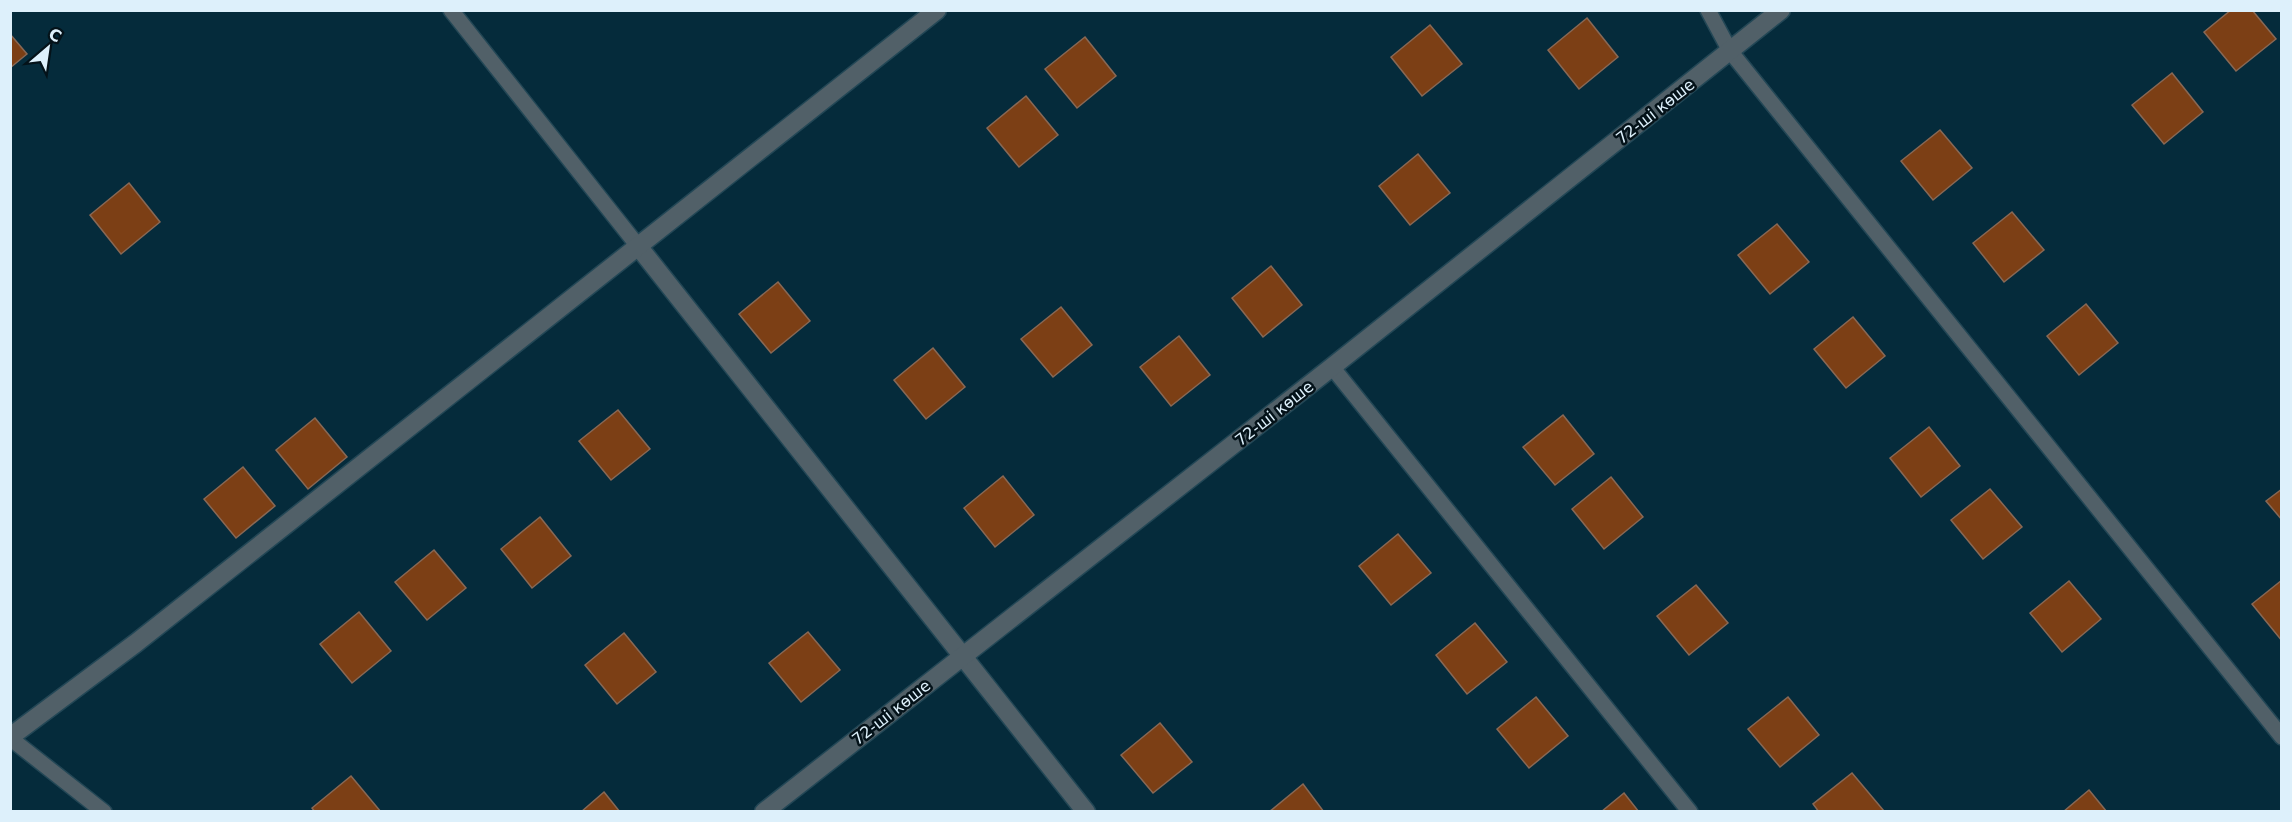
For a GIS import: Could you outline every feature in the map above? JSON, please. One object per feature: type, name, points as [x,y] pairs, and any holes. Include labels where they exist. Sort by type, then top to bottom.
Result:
[{"type":"street","points":[[10,737],[136,643],[937,10]]},
{"type":"street","name":"72-ші көше","points":[[764,812],[1332,367],[1781,10]]},
{"type":"street","points":[[638,246],[1086,812]]},
{"type":"lane","points":[[451,10],[638,246]]},
{"type":"lane","points":[[1708,10],[1730,51],[2282,737]]},
{"type":"lane","points":[[1332,367],[1690,812]]},
{"type":"lane","points":[[10,737],[104,812]]},
{"type":"building","points":[[2231,10],[2252,10],[2276,39],[2236,71],[2204,32]]},
{"type":"building","points":[[1587,18],[1618,57],[1579,89],[1548,50]]},
{"type":"building","points":[[1430,25],[1462,64],[1422,96],[1391,57]]},
{"type":"building","points":[[10,34],[27,54],[10,68]]},
{"type":"building","points":[[1085,37],[1116,76],[1077,108],[1045,69]]},
{"type":"building","points":[[2172,73],[2203,112],[2164,144],[2132,105]]},
{"type":"building","points":[[1026,96],[1058,135],[1019,167],[987,128]]},
{"type":"building","points":[[1940,130],[1972,168],[1933,200],[1901,161]]},
{"type":"building","points":[[1418,154],[1450,193],[1410,225],[1379,186]]},
{"type":"building","points":[[129,183],[160,222],[121,254],[90,215]]},
{"type":"building","points":[[2012,212],[2044,250],[2004,282],[1973,243]]},
{"type":"building","points":[[1777,224],[1809,262],[1770,294],[1738,255]]},
{"type":"building","points":[[1271,266],[1302,305],[1263,337],[1232,298]]},
{"type":"building","points":[[778,282],[810,321],[771,353],[739,314]]},
{"type":"building","points":[[2086,304],[2118,343],[2079,375],[2047,336]]},
{"type":"building","points":[[1061,307],[1092,345],[1053,377],[1021,339]]},
{"type":"building","points":[[1853,317],[1885,356],[1846,388],[1814,349]]},
{"type":"building","points":[[1179,336],[1210,375],[1171,406],[1140,367]]},
{"type":"building","points":[[933,348],[965,387],[926,419],[894,380]]},
{"type":"building","points":[[618,410],[650,449],[611,480],[579,441]]},
{"type":"building","points":[[1563,415],[1594,454],[1555,485],[1523,447]]},
{"type":"building","points":[[315,418],[347,457],[308,489],[276,450]]},
{"type":"building","points":[[1929,427],[1960,466],[1921,497],[1890,458]]},
{"type":"building","points":[[243,467],[275,506],[236,538],[204,499]]},
{"type":"building","points":[[1003,476],[1034,515],[995,547],[964,508]]},
{"type":"building","points":[[1611,477],[1643,517],[1604,549],[1572,509]]},
{"type":"building","points":[[1990,489],[2022,527],[1983,559],[1951,520]]},
{"type":"building","points":[[2282,489],[2282,520],[2266,501]]},
{"type":"building","points":[[540,517],[571,556],[532,588],[501,549]]},
{"type":"building","points":[[1398,534],[1431,573],[1391,605],[1359,566]]},
{"type":"building","points":[[434,550],[466,588],[427,620],[395,582]]},
{"type":"building","points":[[2282,580],[2282,641],[2252,604]]},
{"type":"building","points":[[2069,581],[2101,619],[2062,652],[2030,613]]},
{"type":"building","points":[[1696,585],[1728,623],[1689,655],[1657,616]]},
{"type":"building","points":[[359,612],[391,651],[352,683],[320,644]]},
{"type":"building","points":[[1475,623],[1507,662],[1467,694],[1436,655]]},
{"type":"building","points":[[808,632],[840,670],[801,702],[769,663]]},
{"type":"building","points":[[624,633],[656,672],[617,704],[585,665]]},
{"type":"building","points":[[1536,697],[1568,736],[1529,768],[1497,729]]},
{"type":"building","points":[[1788,697],[1819,735],[1780,767],[1748,729]]},
{"type":"building","points":[[1160,723],[1192,762],[1153,793],[1121,755]]},
{"type":"building","points":[[1852,773],[1884,811],[1819,812],[1813,804]]},
{"type":"building","points":[[351,776],[381,812],[315,812],[312,808]]},
{"type":"building","points":[[1303,784],[1324,812],[1269,812]]},
{"type":"building","points":[[2089,790],[2107,812],[2063,812]]},
{"type":"building","points":[[604,792],[620,812],[581,812]]},
{"type":"building","points":[[1624,793],[1639,812],[1601,812]]}]
